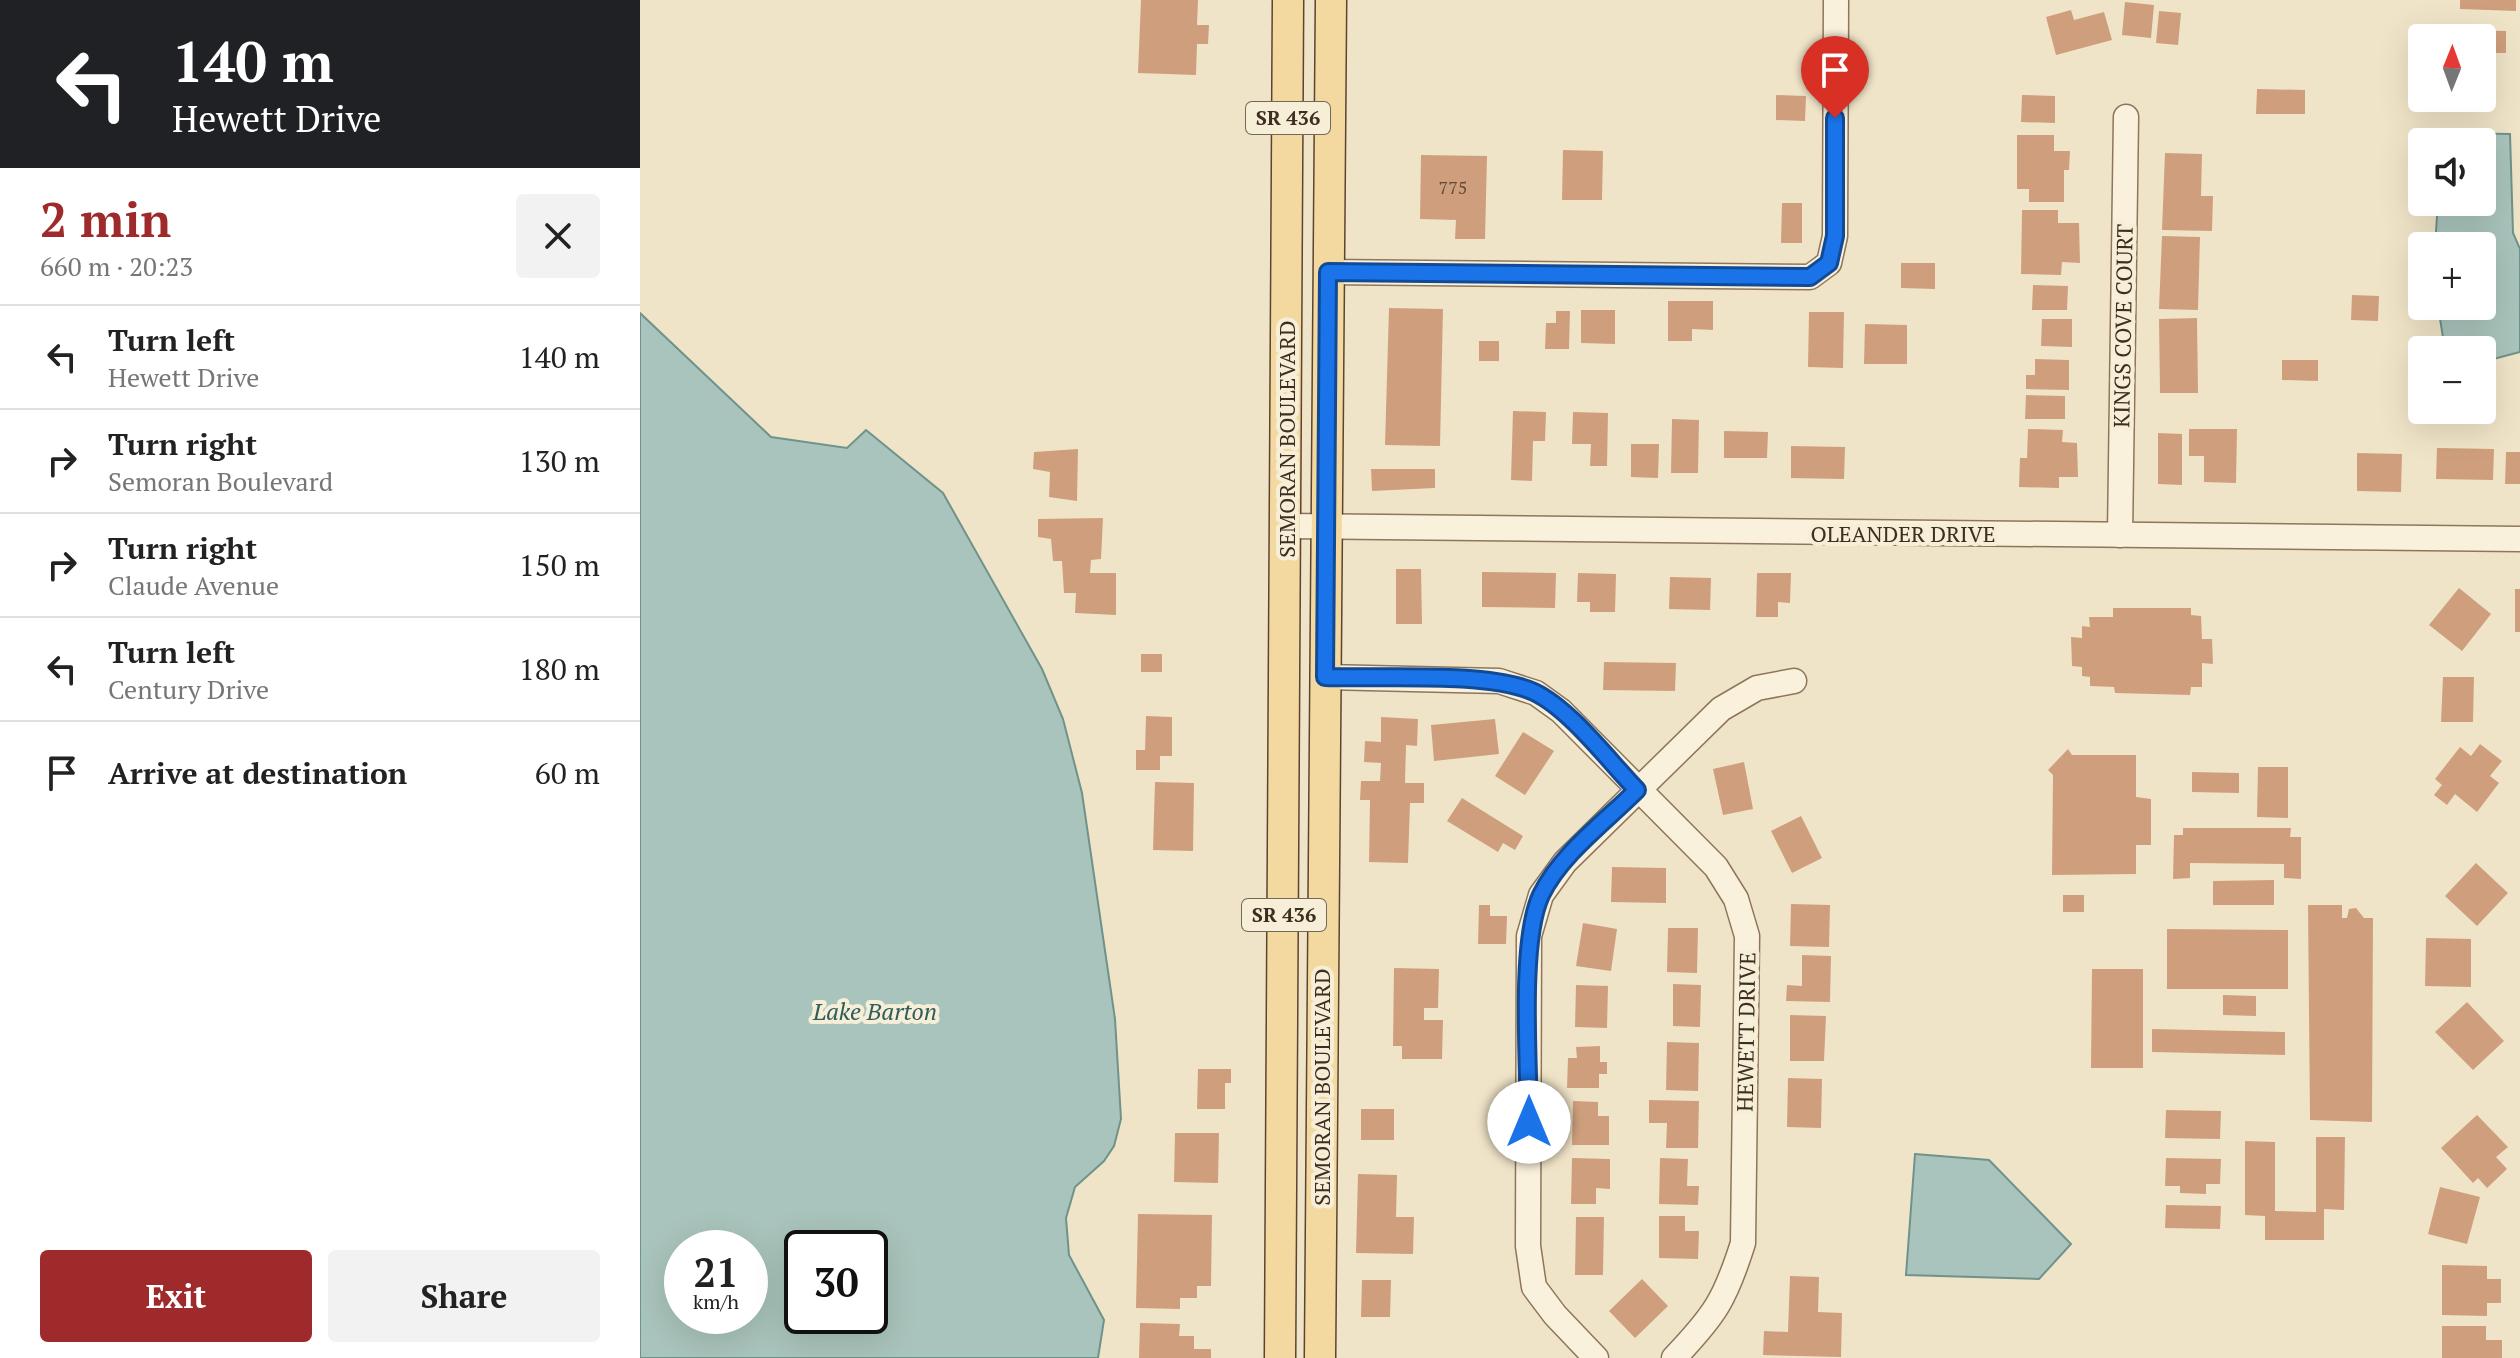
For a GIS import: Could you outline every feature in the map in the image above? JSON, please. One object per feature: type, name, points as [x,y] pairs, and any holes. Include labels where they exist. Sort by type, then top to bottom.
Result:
[{"type":"main road","name":"SEMORAN BOULEVARD","points":[[1280,1358],[1288,0]]},
{"type":"main road","name":"SEMORAN BOULEVARD","points":[[1320,1358],[1331,0]]},
{"type":"street","points":[[1328,272],[1810,277],[1829,263],[1835,236],[1836,0]]},
{"type":"street","name":"KINGS COVE COURT","points":[[2120,535],[2126,117]]},
{"type":"street","name":"OLEANDER DRIVE","points":[[1287,526],[2520,539]]},
{"type":"street","name":"HEWETT DRIVE","points":[[1325,677],[1499,681],[1536,693],[1561,711],[1716,867],[1736,899],[1747,936],[1743,1243],[1729,1286],[1712,1318],[1674,1358]]},
{"type":"street","points":[[1596,1358],[1555,1315],[1534,1287],[1528,1246],[1529,936],[1541,895],[1565,862],[1721,709],[1757,688],[1794,681]]},
{"type":"water","points":[[2496,134],[2510,134],[2513,233],[2520,249],[2520,352],[2496,358],[2496,336],[2443,336],[2440,320],[2496,320],[2496,232],[2436,232],[2437,216],[2496,216]]},
{"type":"water","name":"Lake Barton","points":[[640,313],[771,437],[847,448],[866,430],[943,493],[1042,669],[1063,719],[1082,793],[1115,1019],[1121,1119],[1114,1146],[1104,1161],[1075,1187],[1066,1218],[1069,1255],[1104,1320],[1098,1358],[640,1358]]},
{"type":"water","points":[[1915,1154],[1989,1160],[2071,1244],[2039,1279],[1906,1275]]},
{"type":"building","points":[[1141,0],[1198,0],[1197,25],[1209,25],[1208,44],[1197,44],[1196,75],[1138,73]]},
{"type":"building","points":[[2460,0],[2516,0],[2516,11],[2460,9]]},
{"type":"building","points":[[2125,2],[2154,5],[2151,38],[2122,35]]},
{"type":"building","points":[[2071,10],[2074,20],[2104,12],[2112,40],[2056,55],[2046,17]]},
{"type":"building","points":[[2159,11],[2181,13],[2178,45],[2156,43]]},
{"type":"building","points":[[2496,31],[2506,31],[2506,53],[2496,53]]},
{"type":"building","points":[[2257,89],[2305,90],[2305,114],[2256,114]]},
{"type":"building","points":[[1776,95],[1806,96],[1805,121],[1776,120]]},
{"type":"building","points":[[2022,95],[2055,96],[2055,123],[2021,122]]},
{"type":"building","points":[[2017,135],[2054,135],[2054,151],[2070,151],[2069,170],[2064,170],[2064,202],[2029,202],[2029,189],[2017,189]]},
{"type":"building","points":[[1563,150],[1603,151],[1602,200],[1562,200]]},
{"type":"building","points":[[2165,153],[2202,154],[2201,196],[2213,196],[2212,231],[2162,230]]},
{"type":"building","points":[[1421,155],[1487,156],[1485,239],[1455,239],[1456,220],[1420,219]]},
{"type":"building","points":[[1782,203],[1802,203],[1802,243],[1781,243]]},
{"type":"building","points":[[2022,210],[2058,210],[2058,223],[2079,223],[2080,263],[2062,262],[2061,275],[2021,274]]},
{"type":"building","points":[[2162,236],[2200,237],[2198,310],[2159,309]]},
{"type":"building","points":[[1901,263],[1935,263],[1935,289],[1901,288]]},
{"type":"building","points":[[2033,285],[2068,286],[2067,310],[2032,310]]},
{"type":"building","points":[[2352,295],[2379,296],[2378,321],[2351,320]]},
{"type":"building","points":[[1668,301],[1713,301],[1713,330],[1692,329],[1692,341],[1668,341]]},
{"type":"building","points":[[1389,308],[1443,309],[1440,446],[1385,445]]},
{"type":"building","points":[[1581,310],[1615,310],[1615,344],[1581,343]]},
{"type":"building","points":[[1556,311],[1570,311],[1569,349],[1545,349],[1546,323],[1556,323]]},
{"type":"building","points":[[1809,312],[1844,312],[1843,368],[1808,367]]},
{"type":"building","points":[[2197,318],[2198,393],[2160,393],[2159,319]]},
{"type":"building","points":[[2042,319],[2072,319],[2072,347],[2041,346]]},
{"type":"building","points":[[1865,324],[1907,325],[1907,364],[1864,364]]},
{"type":"building","points":[[1479,341],[1499,341],[1499,361],[1479,361]]},
{"type":"building","points":[[2035,359],[2069,360],[2069,390],[2026,389],[2026,375],[2035,375]]},
{"type":"building","points":[[2282,360],[2318,360],[2318,381],[2282,380]]},
{"type":"building","points":[[2026,395],[2065,396],[2065,419],[2025,419]]},
{"type":"building","points":[[1513,411],[1546,412],[1545,441],[1533,441],[1532,481],[1511,480]]},
{"type":"building","points":[[1573,412],[1608,413],[1607,466],[1590,466],[1591,444],[1572,444]]},
{"type":"building","points":[[1672,419],[1699,420],[1698,473],[1671,473]]},
{"type":"building","points":[[2028,429],[2063,430],[2062,442],[2077,443],[2078,477],[2059,477],[2059,488],[2019,487],[2020,458],[2027,458]]},
{"type":"building","points":[[2189,429],[2237,429],[2236,483],[2204,482],[2204,456],[2189,456]]},
{"type":"building","points":[[1724,431],[1768,432],[1767,458],[1724,458]]},
{"type":"building","points":[[2158,433],[2182,434],[2182,485],[2158,484]]},
{"type":"building","points":[[1631,444],[1659,444],[1658,478],[1631,477]]},
{"type":"building","points":[[1791,446],[1845,447],[1844,479],[1791,478]]},
{"type":"building","points":[[2437,448],[2494,449],[2493,480],[2436,479]]},
{"type":"building","points":[[1078,449],[1077,501],[1049,497],[1050,472],[1033,469],[1034,452]]},
{"type":"building","points":[[2506,452],[2520,452],[2520,484],[2505,484]]},
{"type":"building","points":[[2357,453],[2402,454],[2401,492],[2357,491]]},
{"type":"building","points":[[1371,469],[1435,469],[1435,488],[1372,491]]},
{"type":"building","points":[[1103,518],[1101,559],[1091,560],[1090,573],[1116,573],[1116,615],[1075,613],[1076,593],[1064,593],[1062,561],[1053,561],[1051,539],[1038,537],[1038,519]]},
{"type":"building","points":[[1396,569],[1421,569],[1422,624],[1396,624]]},
{"type":"building","points":[[1482,572],[1556,573],[1555,608],[1482,607]]},
{"type":"building","points":[[1578,573],[1616,574],[1615,612],[1590,612],[1590,602],[1577,602]]},
{"type":"building","points":[[1757,573],[1791,573],[1790,603],[1778,602],[1778,617],[1756,617]]},
{"type":"building","points":[[1670,577],[1711,578],[1710,610],[1669,609]]},
{"type":"building","points":[[2459,588],[2491,614],[2462,651],[2429,625]]},
{"type":"building","points":[[2515,589],[2520,589],[2520,632],[2515,632]]},
{"type":"building","points":[[2113,608],[2191,608],[2191,615],[2201,616],[2202,639],[2212,639],[2213,664],[2202,663],[2202,687],[2191,687],[2190,695],[2115,693],[2114,687],[2090,686],[2090,677],[2082,676],[2082,667],[2072,666],[2071,637],[2082,638],[2082,626],[2090,627],[2089,617],[2113,617]]},
{"type":"building","points":[[1141,654],[1162,654],[1162,672],[1141,672]]},
{"type":"building","points":[[1604,662],[1676,663],[1675,691],[1603,690]]},
{"type":"building","points":[[2443,677],[2474,677],[2473,722],[2441,722]]},
{"type":"building","points":[[1146,716],[1172,717],[1172,756],[1160,756],[1160,770],[1136,770],[1136,750],[1145,750]]},
{"type":"building","points":[[1381,717],[1418,719],[1417,746],[1406,745],[1405,783],[1424,783],[1424,803],[1410,803],[1408,863],[1369,862],[1370,800],[1360,800],[1361,781],[1380,781],[1381,763],[1364,762],[1365,741],[1381,742]]},
{"type":"building","points":[[1495,719],[1499,754],[1434,761],[1431,725]]},
{"type":"building","points":[[1523,732],[1554,751],[1525,795],[1495,776]]},
{"type":"building","points":[[2480,744],[2502,761],[2490,776],[2499,783],[2477,812],[2455,794],[2447,805],[2434,795],[2442,785],[2435,779],[2460,747],[2471,756]]},
{"type":"building","points":[[2068,749],[2072,755],[2136,755],[2136,797],[2151,799],[2151,845],[2136,845],[2136,874],[2052,875],[2053,775],[2048,770]]},
{"type":"building","points":[[1744,762],[1753,809],[1723,815],[1713,769]]},
{"type":"building","points":[[2258,767],[2288,767],[2288,818],[2257,817]]},
{"type":"building","points":[[2192,772],[2239,773],[2239,793],[2192,792]]},
{"type":"building","points":[[1155,782],[1194,783],[1193,851],[1153,850]]},
{"type":"building","points":[[1462,798],[1523,836],[1515,850],[1503,843],[1498,852],[1447,821]]},
{"type":"building","points":[[1801,816],[1822,858],[1792,873],[1771,831]]},
{"type":"building","points":[[2183,828],[2291,828],[2290,837],[2301,837],[2301,879],[2284,878],[2284,864],[2190,863],[2190,878],[2173,879],[2174,835],[2183,835]]},
{"type":"building","points":[[2476,863],[2508,893],[2477,926],[2445,896]]},
{"type":"building","points":[[1612,867],[1666,868],[1666,903],[1611,902]]},
{"type":"building","points":[[2274,880],[2274,905],[2213,905],[2213,881]]},
{"type":"building","points":[[2063,895],[2084,895],[2084,912],[2063,912]]},
{"type":"building","points":[[1791,904],[1830,905],[1829,947],[1790,946]]},
{"type":"building","points":[[1479,905],[1490,905],[1490,916],[1507,916],[1506,944],[1478,944]]},
{"type":"building","points":[[2308,905],[2342,905],[2342,918],[2347,918],[2349,909],[2356,908],[2364,918],[2373,918],[2372,1122],[2310,1120]]},
{"type":"building","points":[[1583,923],[1617,929],[1611,971],[1576,966]]},
{"type":"building","points":[[1668,928],[1698,928],[1697,973],[1667,972]]},
{"type":"building","points":[[2167,929],[2288,930],[2288,989],[2167,989]]},
{"type":"building","points":[[2426,938],[2471,939],[2471,987],[2425,986]]},
{"type":"building","points":[[1802,955],[1831,956],[1830,1002],[1786,1001],[1787,985],[1802,986]]},
{"type":"building","points":[[1394,968],[1439,969],[1438,1008],[1424,1008],[1424,1020],[1443,1020],[1442,1059],[1402,1059],[1402,1046],[1393,1046]]},
{"type":"building","points":[[2092,969],[2143,969],[2143,1068],[2091,1068]]},
{"type":"building","points":[[1673,984],[1701,985],[1700,1027],[1673,1026]]},
{"type":"building","points":[[1576,985],[1608,986],[1607,1028],[1575,1027]]},
{"type":"building","points":[[2223,995],[2256,996],[2256,1016],[2223,1015]]},
{"type":"building","points":[[2467,1002],[2504,1041],[2473,1070],[2435,1032]]},
{"type":"building","points":[[1790,1015],[1826,1016],[1824,1061],[1790,1061]]},
{"type":"building","points":[[2152,1029],[2285,1032],[2285,1055],[2152,1052]]},
{"type":"building","points":[[1667,1042],[1699,1043],[1698,1091],[1666,1090]]},
{"type":"building","points":[[1600,1046],[1600,1062],[1607,1062],[1607,1074],[1599,1074],[1599,1088],[1567,1088],[1568,1058],[1577,1058],[1576,1047]]},
{"type":"building","points":[[1198,1069],[1231,1069],[1231,1083],[1225,1083],[1225,1109],[1197,1109]]},
{"type":"building","points":[[1788,1078],[1822,1079],[1821,1128],[1787,1127]]},
{"type":"building","points":[[1649,1100],[1699,1101],[1698,1148],[1666,1148],[1667,1123],[1649,1123]]},
{"type":"building","points":[[1573,1101],[1598,1102],[1598,1116],[1609,1116],[1609,1145],[1572,1145]]},
{"type":"building","points":[[1361,1109],[1394,1109],[1394,1140],[1361,1140]]},
{"type":"building","points":[[2166,1110],[2221,1111],[2220,1139],[2165,1138]]},
{"type":"building","points":[[2477,1115],[2508,1147],[2496,1157],[2507,1169],[2487,1188],[2478,1178],[2473,1183],[2441,1148]]},
{"type":"building","points":[[1175,1133],[1219,1133],[1218,1183],[1174,1182]]},
{"type":"building","points":[[2316,1137],[2345,1137],[2344,1210],[2324,1209],[2324,1240],[2265,1240],[2265,1216],[2245,1215],[2245,1141],[2275,1142],[2275,1211],[2316,1212]]},
{"type":"building","points":[[1572,1158],[1610,1159],[1610,1189],[1596,1188],[1596,1204],[1571,1204]]},
{"type":"building","points":[[1660,1158],[1688,1159],[1687,1186],[1699,1186],[1698,1205],[1659,1204]]},
{"type":"building","points":[[2166,1158],[2221,1159],[2220,1184],[2206,1184],[2206,1194],[2180,1193],[2180,1186],[2165,1186]]},
{"type":"building","points":[[1358,1174],[1397,1175],[1396,1217],[1414,1217],[1413,1254],[1356,1253]]},
{"type":"building","points":[[2440,1187],[2480,1197],[2467,1244],[2428,1234]]},
{"type":"building","points":[[2166,1205],[2221,1206],[2220,1229],[2165,1228]]},
{"type":"building","points":[[1138,1214],[1212,1215],[1211,1286],[1197,1286],[1197,1298],[1180,1298],[1180,1309],[1136,1308]]},
{"type":"building","points":[[1659,1216],[1685,1216],[1685,1231],[1699,1231],[1698,1259],[1659,1258]]},
{"type":"building","points":[[1576,1217],[1604,1217],[1603,1275],[1575,1275]]},
{"type":"building","points":[[2442,1265],[2487,1266],[2487,1279],[2501,1279],[2501,1303],[2487,1303],[2487,1316],[2442,1315]]},
{"type":"building","points":[[1790,1276],[1819,1277],[1818,1312],[1842,1313],[1841,1357],[1763,1355],[1764,1331],[1788,1332]]},
{"type":"building","points":[[1642,1279],[1668,1306],[1635,1338],[1609,1311]]},
{"type":"building","points":[[1362,1280],[1391,1280],[1390,1317],[1361,1317]]},
{"type":"building","points":[[1140,1323],[1180,1324],[1179,1336],[1194,1336],[1194,1349],[1211,1349],[1211,1358],[1139,1358]]},
{"type":"building","points":[[2442,1326],[2486,1326],[2486,1340],[2502,1340],[2502,1358],[2442,1358]]},
{"type":"route","points":[[1529,1122],[1529,936],[1541,895],[1565,862],[1637,790],[1561,711],[1536,693],[1499,681],[1325,677],[1328,272],[1810,277],[1829,263],[1835,236],[1835,118]]}]
